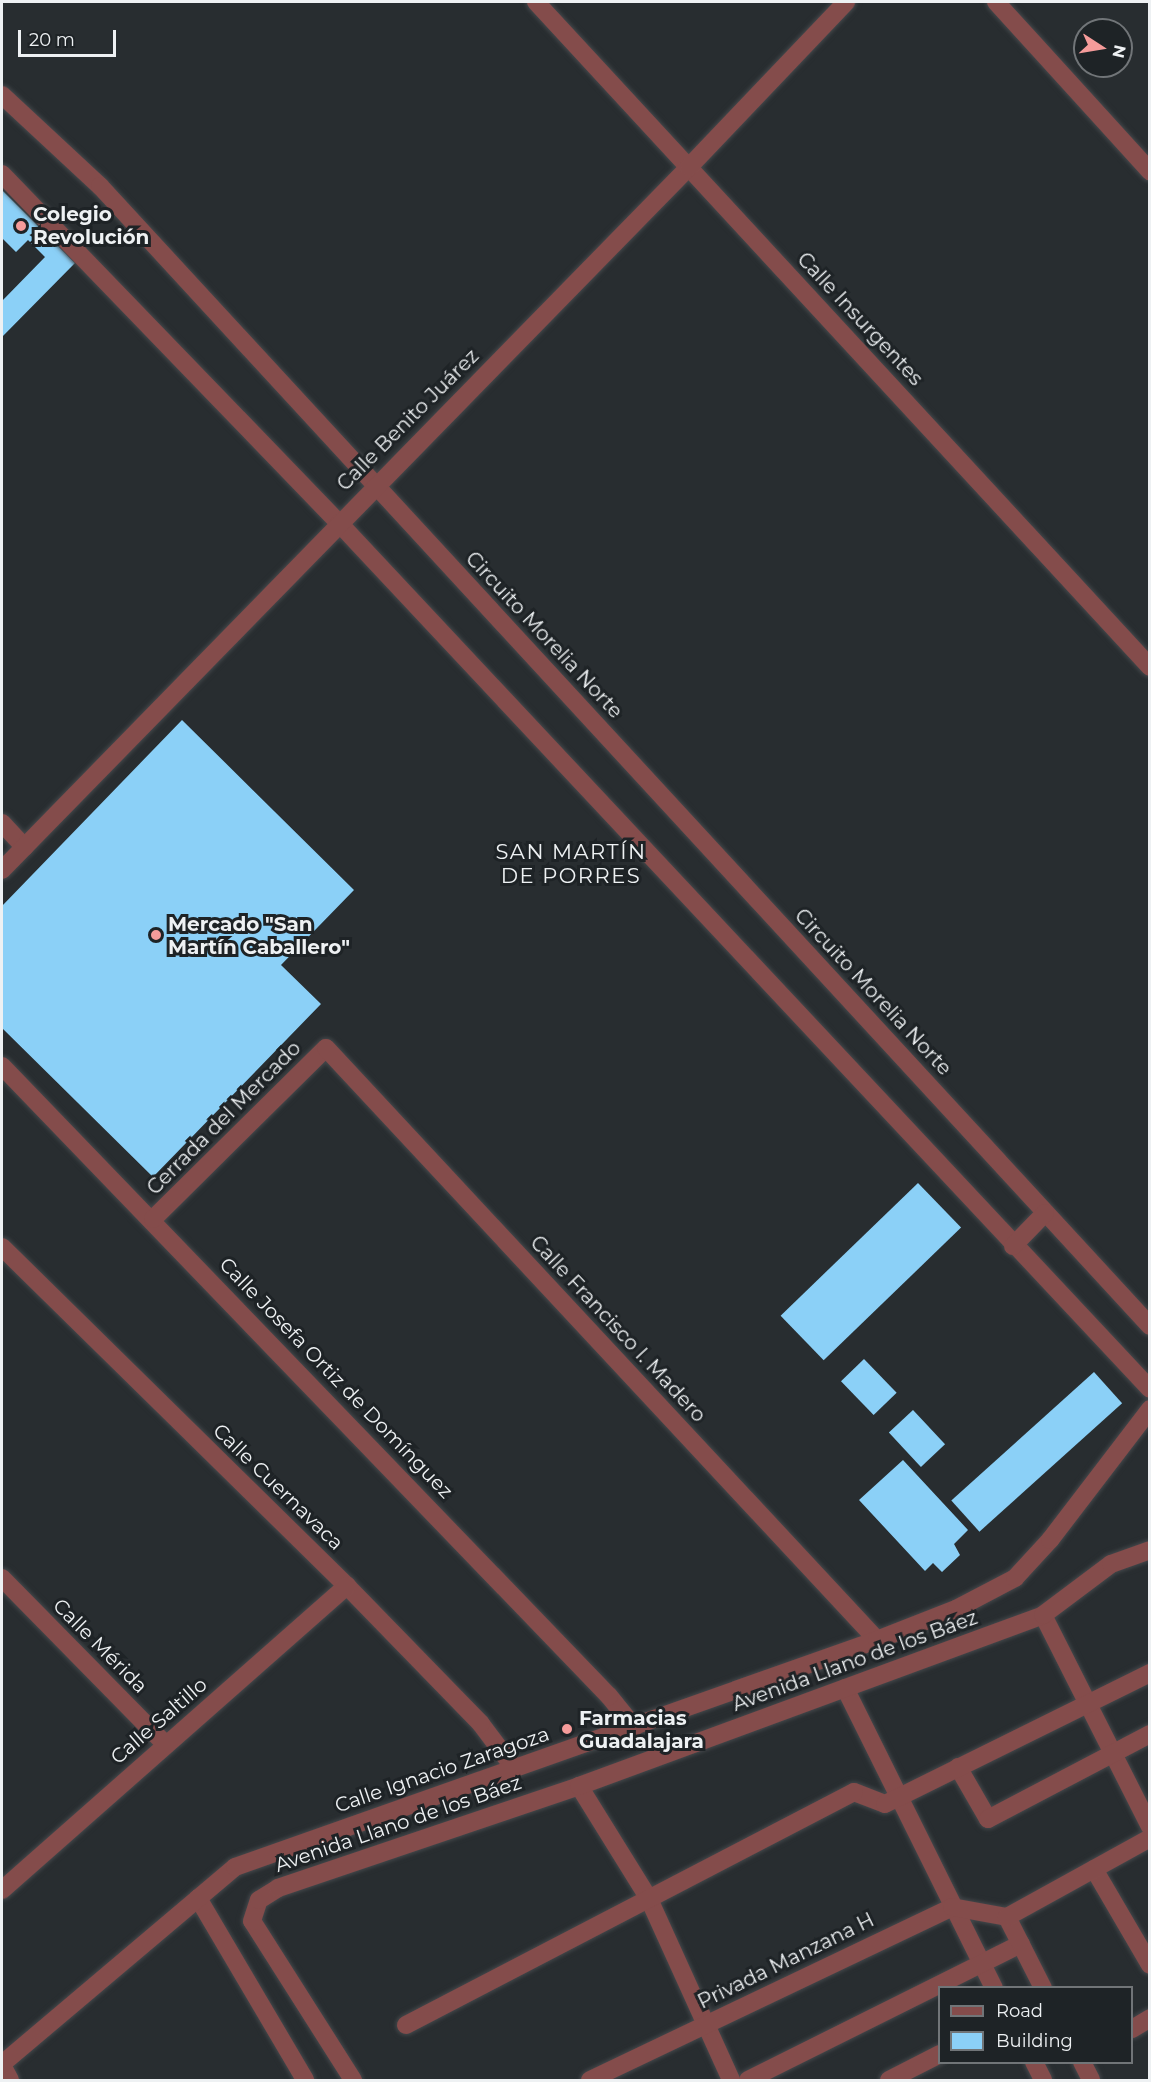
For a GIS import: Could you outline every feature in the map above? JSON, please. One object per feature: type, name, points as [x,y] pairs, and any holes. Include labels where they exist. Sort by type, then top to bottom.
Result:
[{"type":"street","name":"Calle Insurgentes","points":[[536,2],[1149,667]]},
{"type":"street","name":"Calle Benito Juárez","points":[[2,870],[375,485],[689,167],[846,2]]},
{"type":"street","points":[[996,2],[1149,171]]},
{"type":"street","name":"Circuito Morelia Norte","points":[[2,95],[100,186],[1149,1326]]},
{"type":"street","points":[[2,174],[339,523],[1149,1389]]},
{"type":"street","points":[[2,823],[24,847]]},
{"type":"street","name":"Cerrada del Mercado","points":[[153,1219],[326,1048]]},
{"type":"street","name":"Calle Francisco I. Madero","points":[[326,1048],[877,1640]]},
{"type":"street","name":"Calle Josefa Ortiz de Domínguez","points":[[2,1066],[153,1219],[609,1696],[634,1727]]},
{"type":"street","points":[[1013,1246],[1045,1213]]},
{"type":"street","name":"Calle Cuernavaca","points":[[2,1248],[347,1586],[481,1724],[514,1768]]},
{"type":"street","name":"Calle Ignacio Zaragoza","points":[[2,2065],[235,1867],[877,1640],[956,1609],[1015,1578],[1050,1540],[1149,1409]]},
{"type":"street","name":"Avenida Llano de los Báez","points":[[353,2080],[252,1921],[259,1900],[278,1888],[579,1786],[1043,1615],[1111,1564],[1149,1550]]},
{"type":"street","name":"Calle Mérida","points":[[2,1578],[166,1745]]},
{"type":"street","name":"Calle Saltillo","points":[[2,1890],[347,1586]]},
{"type":"street","points":[[1043,1615],[1149,1827]]},
{"type":"street","points":[[406,2025],[854,1792],[885,1804],[1149,1674]]},
{"type":"street","points":[[845,1688],[993,1986]]},
{"type":"street","points":[[958,1767],[988,1819],[1149,1734]]},
{"type":"street","points":[[579,1786],[649,1899],[731,2080]]},
{"type":"street","points":[[952,1907],[1007,1917],[1149,1838]]},
{"type":"street","points":[[1094,1869],[1149,1965]]},
{"type":"street","points":[[198,1898],[305,2080]]},
{"type":"street","name":"Privada Manzana H","points":[[590,2080],[952,1907]]},
{"type":"street","points":[[1007,1917],[1042,1986]]},
{"type":"street","points":[[748,2080],[1021,1944]]},
{"type":"street","points":[[1133,2027],[1149,2018]]},
{"type":"street","points":[[889,2080],[938,2055]]},
{"type":"street","points":[[1035,2064],[1043,2080]]},
{"type":"street","points":[[1083,2064],[1091,2080]]},
{"type":"street","points":[[2,2065],[10,2080]]},
{"type":"building","name":"Colegio Revolución","points":[[2,190],[75,263],[2,337],[2,301],[45,257],[28,240],[16,252],[2,238]]},
{"type":"building","name":"Mercado \"San Martín Caballero\"","points":[[182,720],[354,890],[281,965],[321,1004],[153,1177],[2,1028],[2,906]]},
{"type":"building","points":[[918,1183],[961,1228],[824,1360],[781,1316]]},
{"type":"building","points":[[864,1359],[897,1393],[874,1415],[841,1381]]},
{"type":"building","points":[[1094,1372],[1122,1403],[979,1532],[951,1500]]},
{"type":"building","points":[[913,1410],[945,1444],[921,1467],[889,1433]]},
{"type":"building","points":[[903,1460],[968,1530],[954,1544],[960,1555],[942,1572],[933,1563],[925,1571],[859,1500]]},
{"type":"place","name":"Colegio Revolución","points":[[21,226]]},
{"type":"place","name":"Mercado \"San Martín Caballero\"","points":[[156,935]]},
{"type":"place","name":"Farmacias Guadalajara","points":[[567,1729]]},
{"type":"district","name":"SAN MARTÍN DE PORRES","points":[[571,864]]}]
